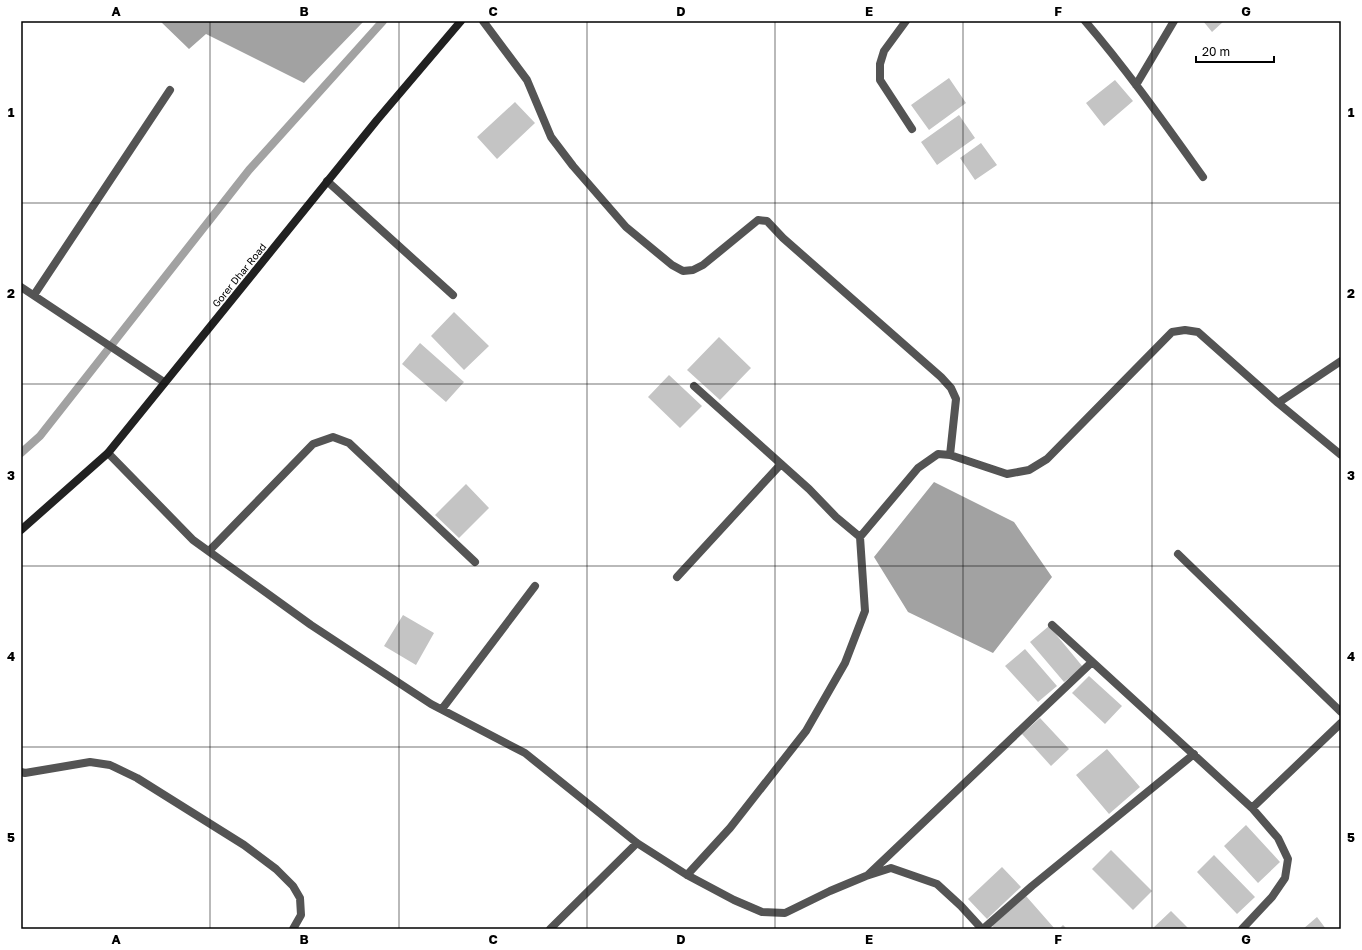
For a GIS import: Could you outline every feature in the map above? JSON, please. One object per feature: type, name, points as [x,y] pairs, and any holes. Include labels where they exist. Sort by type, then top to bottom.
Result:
[{"type":"street","name":"Gorer Dhar Road","points":[[21,530],[108,453],[327,181],[461,21]]},
{"type":"street","points":[[483,21],[527,80],[551,137],[573,166],[626,227],[672,265],[683,271],[693,270],[703,265],[758,220],[767,221],[783,238],[936,372],[951,388],[956,399],[950,455]]},
{"type":"street","points":[[906,21],[884,51],[880,64],[880,80],[912,129]]},
{"type":"street","points":[[1085,21],[1136,86],[1203,177]]},
{"type":"street","points":[[1136,86],[1174,21]]},
{"type":"street","points":[[34,295],[170,90]]},
{"type":"street","points":[[327,181],[453,296]]},
{"type":"street","points":[[21,287],[164,382]]},
{"type":"street","points":[[687,875],[730,828],[806,731],[845,663],[865,611],[860,538],[918,468],[938,454],[950,455],[1007,474],[1029,470],[1047,459],[1172,332],[1185,330],[1198,332],[1341,455]]},
{"type":"street","points":[[1278,402],[1341,361]]},
{"type":"street","points":[[694,386],[808,489],[836,518],[860,538]]},
{"type":"street","points":[[209,551],[314,444],[333,437],[349,443],[475,562]]},
{"type":"street","points":[[108,453],[193,540],[311,625],[431,704],[525,753],[637,843],[687,875],[734,900],[762,912],[785,913],[830,891],[866,876],[891,868],[937,884],[961,906],[982,929],[1032,886],[1194,754]]},
{"type":"street","points":[[677,577],[781,464]]},
{"type":"street","points":[[1178,554],[1341,712]]},
{"type":"street","points":[[442,709],[535,586]]},
{"type":"street","points":[[1052,625],[1252,808],[1278,838],[1288,859],[1285,878],[1272,897],[1242,929]]},
{"type":"street","points":[[866,876],[1092,662]]},
{"type":"street","points":[[1252,808],[1341,723]]},
{"type":"street","points":[[21,772],[25,773],[90,762],[110,765],[137,778],[244,845],[276,869],[293,886],[300,898],[301,915],[293,929]]},
{"type":"street","points":[[550,929],[637,843]]},
{"type":"shaded area","points":[[160,21],[363,22],[304,83],[206,34],[189,49]]},
{"type":"shaded area","points":[[934,482],[1014,522],[1052,577],[993,653],[908,612],[874,557]]},
{"type":"building","points":[[1203,21],[1224,21],[1212,32]]},
{"type":"building","points":[[949,78],[966,103],[929,130],[911,105]]},
{"type":"building","points":[[1115,80],[1133,101],[1104,126],[1086,103]]},
{"type":"building","points":[[515,102],[535,123],[497,159],[477,137]]},
{"type":"building","points":[[959,115],[975,138],[937,165],[921,142]]},
{"type":"building","points":[[981,143],[997,165],[975,180],[960,158]]},
{"type":"building","points":[[454,312],[489,346],[464,370],[431,336]]},
{"type":"building","points":[[719,337],[751,368],[720,400],[687,370]]},
{"type":"building","points":[[420,343],[464,382],[446,402],[402,364]]},
{"type":"building","points":[[669,375],[702,406],[680,428],[648,397]]},
{"type":"building","points":[[466,484],[489,508],[459,538],[435,515]]},
{"type":"building","points":[[403,615],[434,633],[416,665],[384,646]]},
{"type":"building","points":[[1049,626],[1083,667],[1064,682],[1030,642]]},
{"type":"building","points":[[1025,649],[1057,686],[1038,702],[1005,666]]},
{"type":"building","points":[[1089,676],[1122,706],[1105,724],[1072,693]]},
{"type":"building","points":[[1040,718],[1069,749],[1051,766],[1022,734]]},
{"type":"building","points":[[1107,749],[1140,787],[1109,814],[1076,775]]},
{"type":"building","points":[[1246,825],[1280,862],[1258,883],[1224,846]]},
{"type":"building","points":[[1111,850],[1152,891],[1133,910],[1092,869]]},
{"type":"building","points":[[1214,855],[1255,897],[1237,914],[1197,872]]},
{"type":"building","points":[[1002,867],[1021,887],[987,919],[968,899]]},
{"type":"building","points":[[1026,896],[1055,929],[995,929],[992,926]]},
{"type":"building","points":[[1171,911],[1189,929],[1152,929]]},
{"type":"building","points":[[1317,917],[1326,929],[1303,929]]},
{"type":"building","points":[[1063,925],[1067,929],[1059,929]]},
{"type":"waterway","points":[[21,453],[40,436],[249,170],[383,21]]}]
